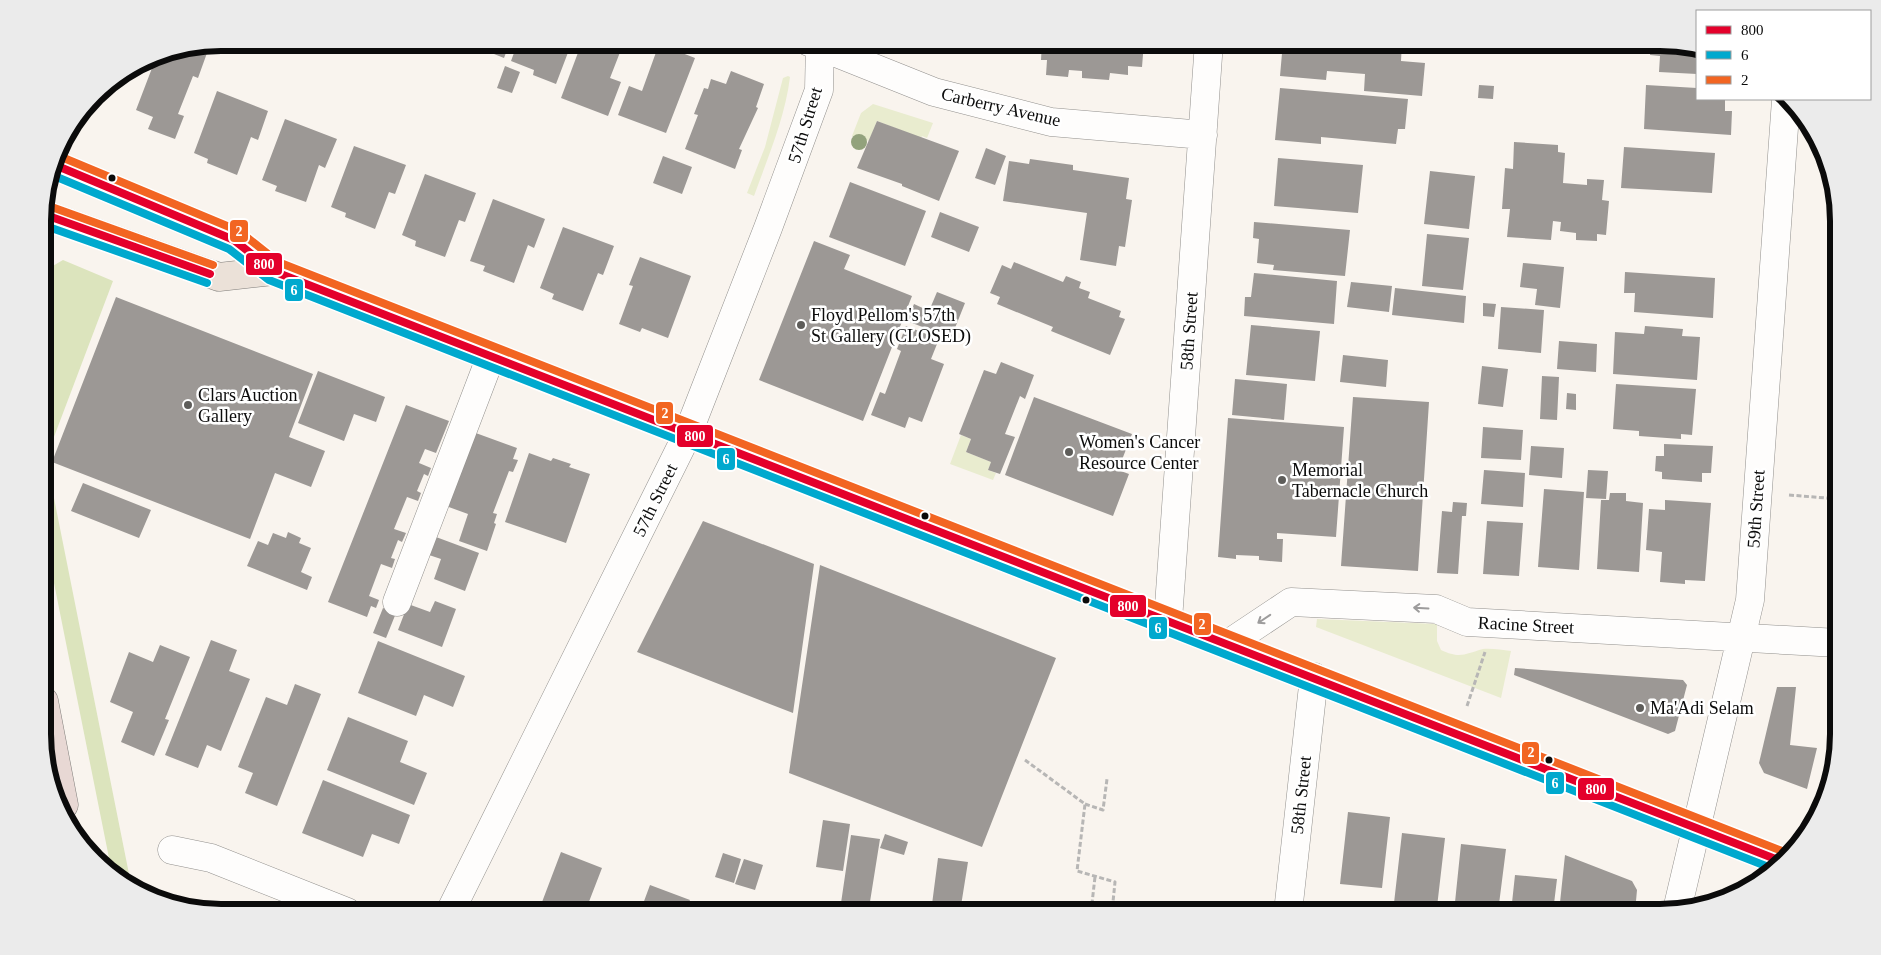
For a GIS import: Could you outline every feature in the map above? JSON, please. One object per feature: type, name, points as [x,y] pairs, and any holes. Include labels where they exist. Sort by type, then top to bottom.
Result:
[{"type":"highway","points":[[52,741],[61,788]]},
{"type":"main road","points":[[61,167],[234,240],[272,271],[1774,859]]},
{"type":"main road","points":[[52,217],[219,277],[272,271]]},
{"type":"street","name":"58th Street","points":[[1168,620],[1208,51]]},
{"type":"street","name":"57th Street","points":[[454,904],[688,433],[768,228],[819,90],[816,52]]},
{"type":"street","name":"Carberry Avenue","points":[[835,52],[934,92],[1051,122],[1203,135]]},
{"type":"street","name":"59th Street","points":[[1679,902],[1750,593],[1785,107]]},
{"type":"street","points":[[397,602],[491,356]]},
{"type":"street","name":"Racine Street","points":[[1228,644],[1291,602],[1436,609],[1468,622],[1830,643]]},
{"type":"street","name":"58th Street","points":[[1289,903],[1314,677]]},
{"type":"street","points":[[172,850],[211,858],[327,904]]},
{"type":"path","points":[[1758,493],[1830,498]]},
{"type":"path","points":[[1458,734],[1494,623]]},
{"type":"path","points":[[1025,760],[1085,804],[1103,810],[1106,779]]},
{"type":"path","points":[[1085,804],[1077,871],[1115,882],[1113,903]]},
{"type":"path","points":[[1092,903],[1095,876]]},
{"type":"green space","points":[[790,77],[788,92],[780,122],[754,196],[747,193],[765,147],[783,78]]},
{"type":"green space","points":[[873,104],[933,123],[927,138],[922,136],[921,138],[877,121],[869,141],[852,136],[861,113]]},
{"type":"green space","points":[[63,260],[113,281],[52,443],[52,266]]},
{"type":"green space","points":[[961,435],[971,439],[966,452],[991,462],[988,470],[996,473],[993,480],[950,464]]},
{"type":"green space","points":[[51,485],[129,876],[110,862],[51,570]]},
{"type":"green space","points":[[1317,619],[1437,624],[1437,641],[1441,650],[1448,653],[1462,655],[1483,649],[1511,651],[1501,698],[1316,627]]},
{"type":"building","points":[[1041,51],[1143,51],[1142,67],[1128,66],[1128,75],[1110,73],[1109,80],[1082,78],[1082,71],[1069,70],[1068,77],[1046,75],[1047,60],[1041,60]]},
{"type":"building","points":[[1282,51],[1402,51],[1401,61],[1425,63],[1422,96],[1364,91],[1365,74],[1327,71],[1326,80],[1280,76]]},
{"type":"building","points":[[1650,51],[1659,51],[1696,56],[1696,74],[1659,72],[1660,56],[1650,55]]},
{"type":"building","points":[[489,52],[506,52],[504,58]]},
{"type":"building","points":[[514,52],[568,52],[556,84],[533,75],[534,70],[511,61]]},
{"type":"building","points":[[578,52],[620,52],[610,78],[621,82],[608,116],[561,98]]},
{"type":"building","points":[[656,52],[679,52],[695,58],[666,133],[618,115],[629,86],[642,91]]},
{"type":"building","points":[[207,53],[198,78],[193,76],[178,114],[184,116],[175,139],[148,129],[153,117],[136,110],[153,66],[167,60]]},
{"type":"building","points":[[505,66],[520,72],[512,93],[497,88]]},
{"type":"building","points":[[731,71],[764,84],[756,107],[758,108],[739,149],[742,150],[735,169],[685,149],[698,115],[694,114],[704,88],[708,89],[711,79],[726,84]]},
{"type":"building","points":[[1479,85],[1494,86],[1493,99],[1478,98]]},
{"type":"building","points":[[1646,85],[1696,88],[1696,100],[1725,100],[1725,111],[1732,111],[1731,135],[1644,129]]},
{"type":"building","points":[[1280,88],[1408,99],[1405,129],[1398,129],[1396,144],[1321,137],[1321,144],[1275,140]]},
{"type":"building","points":[[217,91],[268,111],[258,140],[251,137],[237,175],[207,163],[208,159],[194,153]]},
{"type":"building","points":[[285,119],[337,139],[325,168],[319,165],[306,202],[275,191],[277,186],[262,180]]},
{"type":"building","points":[[877,121],[959,151],[939,201],[902,186],[902,184],[857,168]]},
{"type":"building","points":[[1514,142],[1558,145],[1558,152],[1565,153],[1563,183],[1587,185],[1587,179],[1604,180],[1602,200],[1609,201],[1606,235],[1597,234],[1597,241],[1576,240],[1576,233],[1560,231],[1561,222],[1553,221],[1551,240],[1507,237],[1510,209],[1502,209],[1505,168],[1513,169]]},
{"type":"building","points":[[354,146],[406,165],[395,194],[389,192],[375,229],[345,217],[346,213],[331,207]]},
{"type":"building","points":[[1624,147],[1715,153],[1712,193],[1621,188]]},
{"type":"building","points":[[986,148],[1006,156],[995,185],[975,178]]},
{"type":"building","points":[[663,156],[692,167],[682,194],[653,183]]},
{"type":"building","points":[[1278,158],[1363,165],[1358,213],[1274,206]]},
{"type":"building","points":[[1030,159],[1073,165],[1073,170],[1129,178],[1126,199],[1132,200],[1125,247],[1119,246],[1116,266],[1080,260],[1087,213],[1003,201],[1009,161],[1029,164]]},
{"type":"building","points":[[1430,171],[1475,176],[1469,229],[1424,224]]},
{"type":"building","points":[[425,174],[476,193],[465,222],[459,220],[445,257],[415,246],[416,241],[402,235]]},
{"type":"building","points":[[850,182],[926,211],[905,266],[829,237]]},
{"type":"building","points":[[493,199],[545,219],[534,248],[528,245],[514,283],[483,271],[485,266],[470,261]]},
{"type":"building","points":[[940,212],[979,227],[969,252],[931,237]]},
{"type":"building","points":[[1254,222],[1350,230],[1345,276],[1273,270],[1274,265],[1257,263],[1259,239],[1253,238]]},
{"type":"building","points":[[563,227],[614,246],[603,275],[598,273],[583,311],[552,299],[554,294],[540,288]]},
{"type":"building","points":[[1427,234],[1469,238],[1463,290],[1422,286]]},
{"type":"building","points":[[814,241],[850,255],[844,269],[912,296],[863,421],[759,380]]},
{"type":"building","points":[[640,257],[691,276],[668,338],[642,328],[640,332],[619,324],[633,286],[629,285]]},
{"type":"building","points":[[1014,262],[1063,282],[1066,276],[1081,282],[1079,288],[1090,292],[1088,298],[1121,311],[1119,317],[1125,319],[1110,355],[1051,331],[1053,327],[997,304],[1000,297],[990,293],[1002,265],[1011,269]]},
{"type":"building","points":[[1523,263],[1564,267],[1560,308],[1535,305],[1537,289],[1520,287]]},
{"type":"building","points":[[1625,272],[1715,278],[1713,318],[1634,312],[1635,293],[1624,293]]},
{"type":"building","points":[[1254,273],[1337,281],[1334,324],[1244,316],[1245,297],[1251,297]]},
{"type":"building","points":[[1351,282],[1392,286],[1389,312],[1347,307]]},
{"type":"building","points":[[1395,288],[1466,296],[1464,323],[1392,315]]},
{"type":"building","points":[[937,292],[965,303],[951,338],[907,321],[914,304],[929,311]]},
{"type":"building","name":"Clars Auction Gallery","points":[[116,297],[313,374],[289,437],[325,451],[311,487],[275,473],[250,539],[52,462]]},
{"type":"building","points":[[1483,303],[1496,304],[1494,317],[1483,316]]},
{"type":"building","points":[[1501,307],[1544,310],[1541,353],[1498,349]]},
{"type":"building","points":[[1251,325],[1320,331],[1315,381],[1246,375]]},
{"type":"building","points":[[906,326],[939,339],[931,359],[944,364],[922,422],[909,417],[905,428],[871,415],[880,392],[885,394],[901,351],[897,349]]},
{"type":"building","points":[[1645,326],[1683,329],[1682,336],[1700,337],[1697,380],[1613,374],[1615,332],[1644,334]]},
{"type":"building","points":[[1559,341],[1597,344],[1596,372],[1557,369]]},
{"type":"building","points":[[1343,355],[1388,360],[1386,387],[1340,382]]},
{"type":"building","points":[[1001,362],[1034,375],[1025,399],[1020,396],[1005,434],[1015,437],[1000,474],[988,470],[991,462],[966,452],[971,439],[959,434],[984,370],[996,374]]},
{"type":"building","points":[[1482,366],[1508,369],[1503,407],[1478,404]]},
{"type":"building","points":[[318,371],[385,397],[376,422],[354,414],[344,441],[298,423]]},
{"type":"building","points":[[1542,376],[1559,377],[1557,420],[1540,419]]},
{"type":"building","points":[[1235,379],[1287,384],[1284,420],[1232,415]]},
{"type":"building","points":[[1616,384],[1696,389],[1692,435],[1681,434],[1681,439],[1639,436],[1639,431],[1613,429]]},
{"type":"building","points":[[1567,393],[1576,394],[1576,410],[1566,409]]},
{"type":"building","name":"Women's Cancer Resource Center","points":[[1034,397],[1132,434],[1118,470],[1129,474],[1113,516],[1005,475]]},
{"type":"building","points":[[1353,397],[1429,402],[1418,571],[1341,566]]},
{"type":"building","points":[[406,405],[449,421],[436,453],[425,449],[419,463],[431,468],[428,476],[424,474],[417,491],[421,493],[418,501],[407,497],[394,529],[406,533],[402,542],[398,540],[391,558],[395,559],[392,568],[381,564],[369,596],[379,600],[376,608],[371,606],[367,617],[328,602]]},
{"type":"building","name":"Memorial Tabernacle Church","points":[[1228,418],[1344,427],[1336,537],[1277,533],[1277,539],[1283,539],[1282,562],[1259,560],[1259,556],[1236,555],[1236,559],[1218,557]]},
{"type":"building","points":[[1483,427],[1523,430],[1521,460],[1481,458]]},
{"type":"building","points":[[473,432],[517,448],[513,459],[518,460],[513,472],[509,471],[493,513],[497,514],[494,523],[496,524],[487,551],[459,541],[468,514],[446,506]]},
{"type":"building","points":[[1664,444],[1713,446],[1711,473],[1702,473],[1702,482],[1662,479],[1662,472],[1655,471],[1656,456],[1664,456]]},
{"type":"building","points":[[1531,446],[1564,448],[1562,478],[1529,475]]},
{"type":"building","points":[[529,453],[551,461],[553,458],[571,464],[569,467],[590,474],[566,543],[505,522]]},
{"type":"building","points":[[1484,470],[1525,473],[1523,507],[1481,504]]},
{"type":"building","points":[[1588,470],[1608,471],[1606,499],[1586,498]]},
{"type":"building","points":[[83,483],[151,510],[139,538],[71,511]]},
{"type":"building","points":[[1544,489],[1584,492],[1579,570],[1538,567]]},
{"type":"building","points":[[1610,493],[1626,493],[1626,501],[1643,503],[1639,572],[1597,569],[1601,500],[1609,500]]},
{"type":"building","points":[[1665,500],[1711,503],[1705,581],[1685,580],[1685,584],[1660,582],[1662,552],[1646,550],[1649,509],[1665,510]]},
{"type":"building","points":[[1453,502],[1467,503],[1466,516],[1462,516],[1458,574],[1437,573],[1442,511],[1452,512]]},
{"type":"building","points":[[703,521],[814,564],[793,713],[637,652]]},
{"type":"building","points":[[1487,521],[1523,523],[1519,576],[1483,574]]},
{"type":"building","points":[[288,532],[301,538],[299,543],[311,548],[301,572],[312,577],[307,590],[247,566],[258,541],[268,545],[273,533],[286,538]]},
{"type":"building","points":[[436,537],[479,553],[465,591],[434,579],[441,559],[429,555]]},
{"type":"building","points":[[820,565],[1056,658],[982,847],[789,773]]},
{"type":"building","points":[[435,601],[456,609],[442,647],[398,630],[408,604],[430,612]]},
{"type":"building","points":[[383,608],[396,613],[386,638],[373,633]]},
{"type":"building","points":[[211,640],[237,650],[229,671],[250,679],[221,751],[207,745],[198,768],[165,755]]},
{"type":"building","points":[[378,641],[465,676],[453,707],[424,695],[416,716],[358,693]]},
{"type":"building","points":[[160,645],[190,657],[165,719],[169,720],[154,756],[121,742],[133,712],[110,702],[129,652],[153,662]]},
{"type":"building","name":"Ma'Adi Selam","points":[[1515,668],[1683,680],[1687,685],[1675,731],[1668,734],[1514,675]]},
{"type":"building","points":[[295,684],[321,694],[277,806],[245,793],[253,773],[238,767],[266,697],[287,705]]},
{"type":"building","points":[[1777,687],[1796,687],[1790,745],[1817,748],[1807,789],[1764,773],[1759,763]]},
{"type":"building","points":[[348,717],[408,741],[400,762],[427,773],[414,805],[327,770]]},
{"type":"building","points":[[323,780],[410,815],[399,844],[372,834],[363,857],[302,833]]},
{"type":"building","points":[[1348,812],[1390,817],[1382,888],[1340,884]]},
{"type":"building","points":[[823,820],[850,824],[843,871],[816,867]]},
{"type":"building","points":[[1402,833],[1445,838],[1437,903],[1394,903]]},
{"type":"building","points":[[885,834],[908,842],[904,855],[880,848]]},
{"type":"building","points":[[851,835],[880,839],[870,904],[841,903]]},
{"type":"building","points":[[1461,844],[1506,849],[1499,903],[1455,903]]},
{"type":"building","points":[[561,852],[602,868],[588,904],[541,904]]},
{"type":"building","points":[[723,853],[741,859],[734,883],[715,877]]},
{"type":"building","points":[[1565,855],[1632,881],[1637,890],[1636,903],[1560,903]]},
{"type":"building","points":[[938,858],[968,862],[961,903],[932,904]]},
{"type":"building","points":[[744,859],[763,865],[755,890],[735,884]]},
{"type":"building","points":[[1515,875],[1557,879],[1554,903],[1512,903]]},
{"type":"building","points":[[650,885],[690,900],[688,904],[643,904]]},
{"type":"transit line","name":"2","points":[[64,158],[239,231],[278,262],[1782,851]]},
{"type":"transit line","name":"800","points":[[61,167],[234,240],[273,271],[1774,859]]},
{"type":"transit line","name":"6","points":[[57,177],[229,249],[269,280],[1766,866]]},
{"type":"transit line","name":"2","points":[[52,207],[213,265]]},
{"type":"transit line","name":"800","points":[[52,217],[210,274]]},
{"type":"transit line","name":"6","points":[[52,228],[207,283]]},
{"type":"place","name":"Floyd Pellom's 57th St Gallery (CLOSED)","points":[[801,325]]},
{"type":"place","name":"Clars Auction Gallery","points":[[188,405]]},
{"type":"place","name":"Women's Cancer Resource Center","points":[[1069,452]]},
{"type":"place","name":"Memorial Tabernacle Church","points":[[1282,480]]},
{"type":"place","name":"Ma'Adi Selam","points":[[1640,708]]}]
